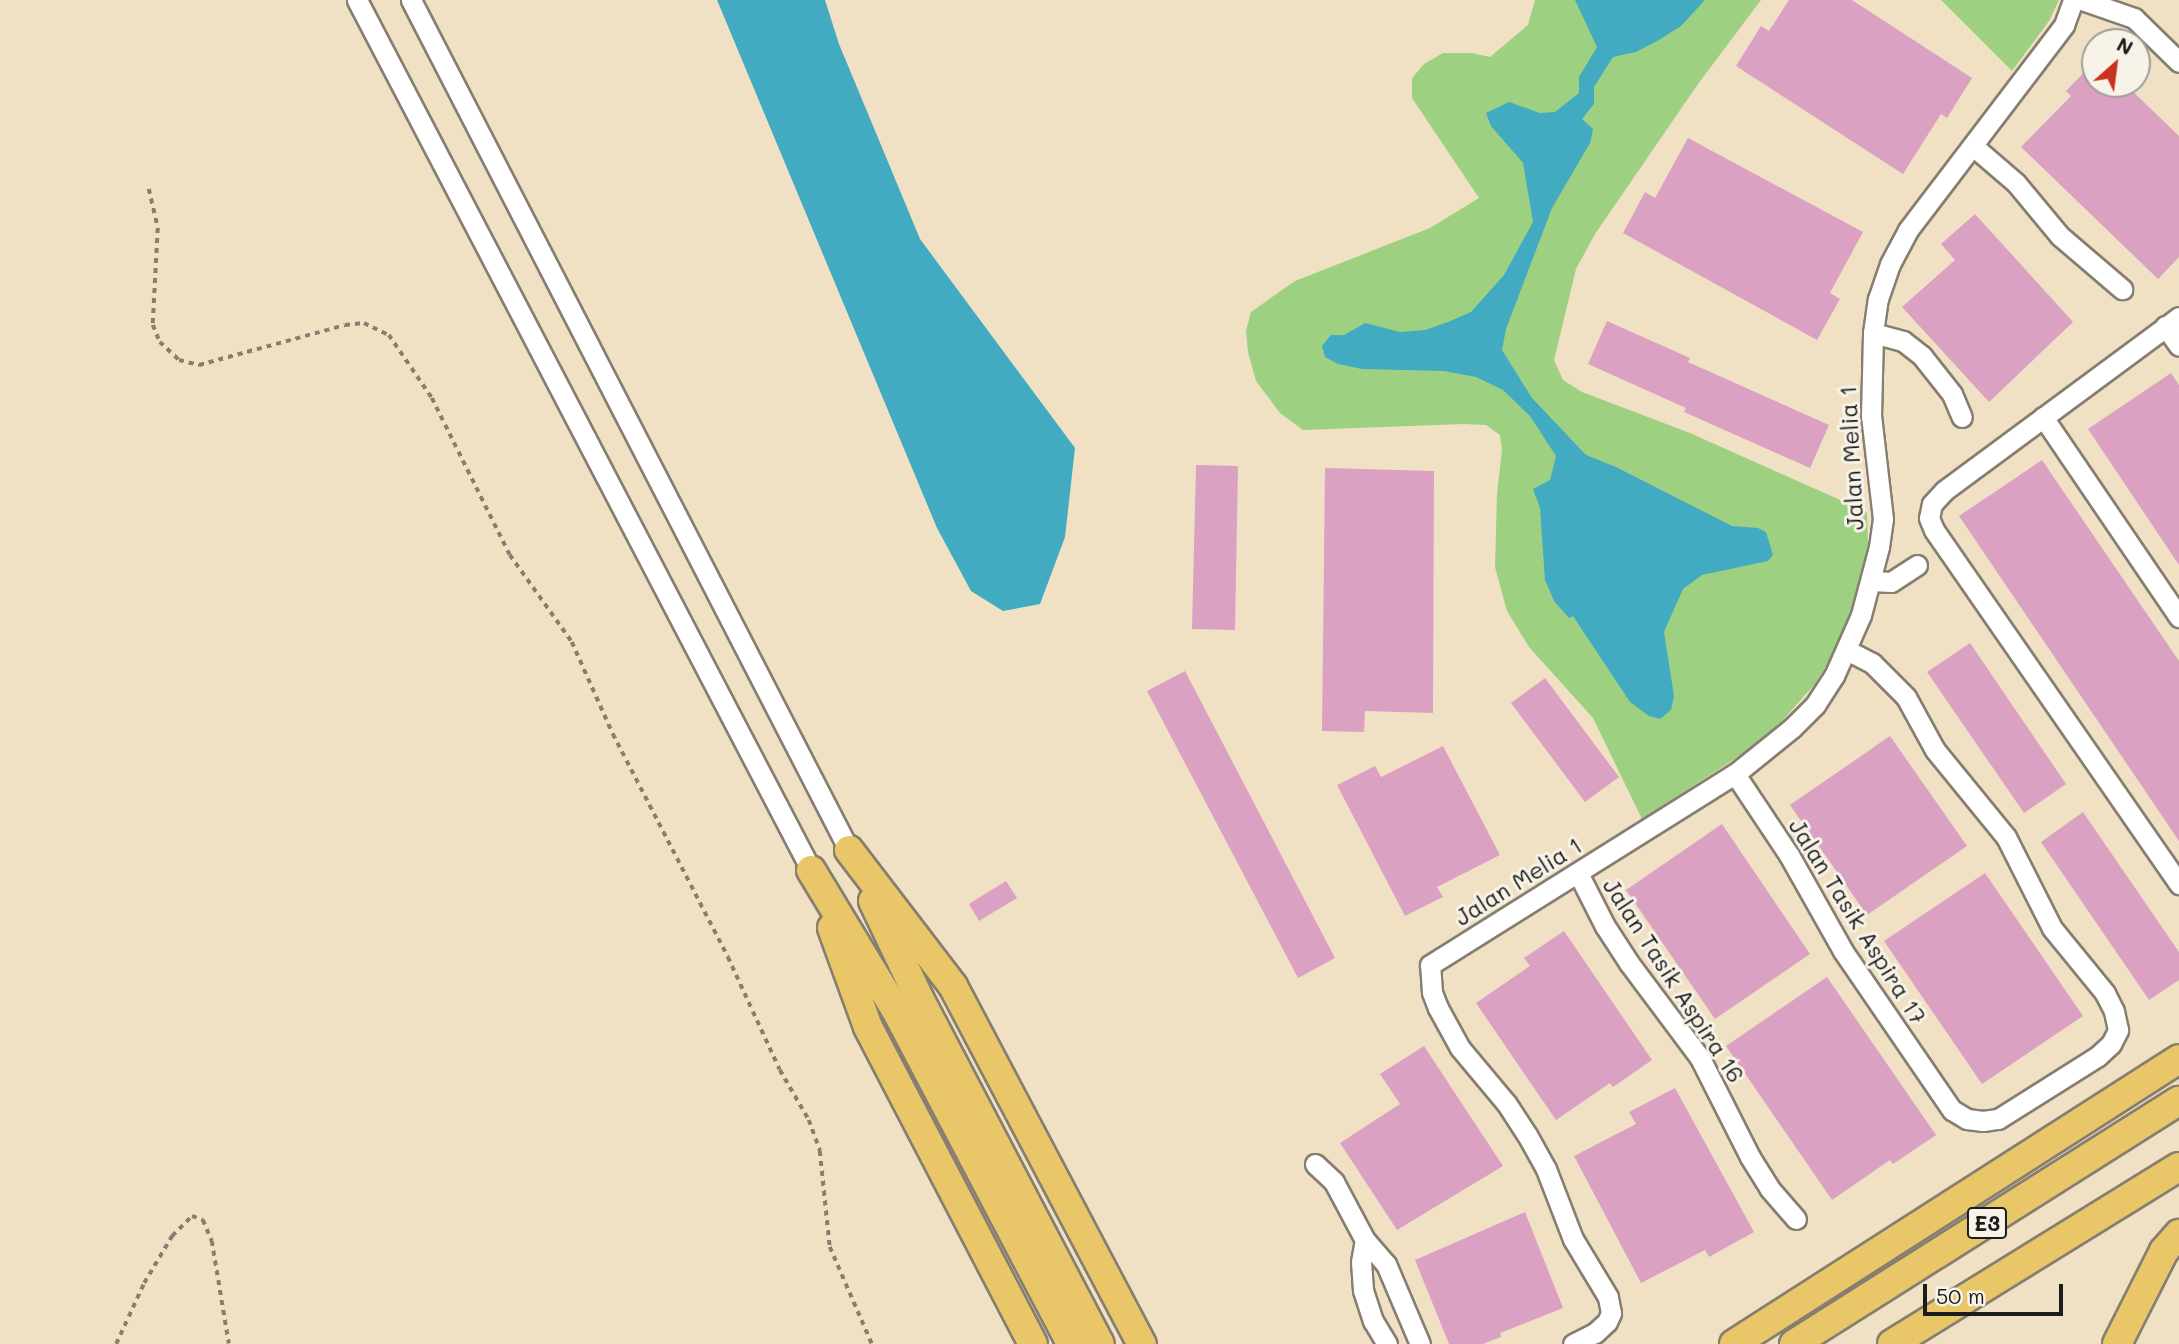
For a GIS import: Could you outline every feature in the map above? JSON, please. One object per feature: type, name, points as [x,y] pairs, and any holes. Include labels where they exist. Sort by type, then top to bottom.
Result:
[{"type":"highway","points":[[849,850],[1035,1252],[1071,1344]]},
{"type":"highway","points":[[849,850],[953,986],[1136,1334]]},
{"type":"highway","points":[[811,870],[897,1012],[1035,1252],[1100,1344]]},
{"type":"highway","points":[[811,870],[868,1027],[1033,1344]]},
{"type":"highway","points":[[1734,1344],[2179,1059]]},
{"type":"highway","name":"E3","points":[[1794,1344],[2179,1101]]},
{"type":"highway","name":"E3","points":[[1892,1344],[2179,1167]]},
{"type":"highway","points":[[2117,1344],[2164,1251],[2179,1234]]},
{"type":"street","points":[[357,0],[811,870]]},
{"type":"street","points":[[411,0],[849,850]]},
{"type":"street","name":"Jalan Melia 1","points":[[1573,1344],[1595,1334],[1607,1322],[1611,1312],[1608,1297],[1573,1239],[1546,1169],[1527,1135],[1506,1103],[1460,1048],[1438,1008],[1432,992],[1430,965],[1735,774],[1772,747],[1815,705],[1847,650],[1871,581],[1882,519],[1871,416],[1878,299],[1908,230],[2064,26],[2073,0]]},
{"type":"street","points":[[2082,0],[2124,6],[2179,62]]},
{"type":"street","points":[[1973,146],[2016,183],[2060,236],[2122,289]]},
{"type":"street","points":[[2179,346],[2172,322],[1944,491],[1932,504],[1929,518],[1934,530],[2179,884]]},
{"type":"street","points":[[1874,332],[1903,341],[1922,356],[1952,394],[1962,416]]},
{"type":"street","points":[[2043,417],[2179,617]]},
{"type":"street","points":[[1871,581],[1891,582],[1917,565]]},
{"type":"street","name":"Jalan Tasik Aspira 17","points":[[1735,774],[1789,855],[1843,951],[1952,1110],[1968,1119],[1983,1121],[2012,1112],[2098,1056],[2110,1044],[2118,1030],[2114,1011],[2105,993],[2052,928],[2006,837],[1935,750],[1906,697],[1872,663],[1847,650]]},
{"type":"street","name":"Jalan Tasik Aspira 16","points":[[1578,873],[1605,926],[1629,963],[1700,1058],[1756,1167],[1796,1219]]},
{"type":"street","points":[[1315,1164],[1334,1182],[1365,1240],[1386,1264],[1420,1344]]},
{"type":"street","points":[[1365,1240],[1361,1262],[1363,1290],[1373,1321],[1387,1344]]},
{"type":"path","points":[[149,189],[159,228],[153,325],[160,342],[178,360],[199,365],[345,325],[364,323],[389,335],[432,398],[510,555],[572,642],[613,734],[728,957],[780,1070],[809,1120],[820,1151],[830,1247],[872,1344]]},
{"type":"path","points":[[116,1344],[144,1283],[172,1236],[192,1216],[203,1220],[212,1241],[229,1344]]},
{"type":"green space","points":[[1535,0],[1761,0],[1698,84],[1595,234],[1576,269],[1554,360],[1563,380],[1582,392],[1690,433],[1867,512],[1868,545],[1854,601],[1836,650],[1814,685],[1767,738],[1642,819],[1593,718],[1529,647],[1507,611],[1495,567],[1497,494],[1502,450],[1500,435],[1486,425],[1464,424],[1303,430],[1280,413],[1256,381],[1248,352],[1246,331],[1251,312],[1295,281],[1430,228],[1479,198],[1412,98],[1412,78],[1424,64],[1443,53],[1472,53],[1490,57],[1528,25]]},
{"type":"green space","points":[[1941,0],[2059,0],[2049,21],[2012,71]]},
{"type":"water","points":[[717,0],[825,0],[839,44],[920,239],[1075,448],[1065,537],[1040,604],[1003,611],[971,591],[937,528]]},
{"type":"water","points":[[1575,0],[1705,0],[1681,26],[1659,40],[1636,52],[1613,57],[1594,87],[1594,104],[1582,119],[1593,129],[1590,143],[1552,208],[1506,329],[1502,350],[1532,398],[1586,455],[1616,467],[1732,526],[1758,528],[1766,532],[1773,555],[1768,561],[1702,575],[1683,589],[1664,632],[1674,696],[1671,710],[1660,719],[1649,716],[1630,702],[1573,616],[1569,618],[1554,601],[1545,580],[1540,508],[1533,489],[1550,480],[1556,456],[1530,416],[1503,390],[1476,377],[1444,371],[1362,369],[1338,364],[1325,357],[1322,346],[1331,335],[1344,335],[1365,323],[1400,332],[1425,330],[1448,322],[1471,312],[1504,275],[1533,222],[1523,163],[1491,126],[1486,113],[1509,102],[1540,113],[1555,112],[1579,93],[1579,77],[1597,47]]},
{"type":"building","points":[[1789,0],[1852,0],[1972,78],[1947,118],[1941,114],[1903,174],[1736,66],[1761,26],[1769,31]]},
{"type":"building","points":[[2081,75],[2081,98],[2140,98],[2179,136],[2179,257],[2158,279],[2021,147],[2071,96],[2066,91]]},
{"type":"building","points":[[1688,138],[1863,232],[1830,293],[1840,299],[1817,340],[1623,233],[1645,192],[1655,198]]},
{"type":"building","points":[[1975,214],[2073,322],[1989,402],[1902,307],[1955,260],[1941,244]]},
{"type":"building","points":[[1607,321],[1690,358],[1688,362],[1829,425],[1810,468],[1684,412],[1686,408],[1588,364]]},
{"type":"building","points":[[2171,373],[2179,385],[2179,565],[2088,429]]},
{"type":"building","points":[[2042,460],[2179,661],[2179,841],[1959,516]]},
{"type":"building","points":[[1196,465],[1238,466],[1235,630],[1192,629]]},
{"type":"building","points":[[1325,468],[1434,471],[1433,713],[1365,711],[1364,732],[1322,731]]},
{"type":"building","points":[[1970,643],[2066,784],[2024,813],[1927,672]]},
{"type":"building","points":[[1185,671],[1335,958],[1298,978],[1147,691]]},
{"type":"building","points":[[1545,678],[1619,777],[1585,802],[1511,703]]},
{"type":"building","points":[[1890,736],[1967,846],[1867,915],[1790,805]]},
{"type":"building","points":[[1443,746],[1500,855],[1437,887],[1443,897],[1405,916],[1337,785],[1375,766],[1381,777]]},
{"type":"building","points":[[2083,812],[2179,952],[2179,980],[2149,1000],[2041,842]]},
{"type":"building","points":[[1722,824],[1810,954],[1715,1019],[1626,890]]},
{"type":"building","points":[[1985,873],[2083,1016],[1982,1084],[1884,941]]},
{"type":"building","points":[[1006,881],[1017,898],[979,921],[969,904]]},
{"type":"building","points":[[1564,931],[1652,1060],[1613,1087],[1610,1083],[1556,1120],[1476,1003],[1530,966],[1524,958]]},
{"type":"building","points":[[1827,977],[1936,1135],[1893,1164],[1890,1160],[1832,1200],[1726,1046]]},
{"type":"building","points":[[1424,1046],[1503,1166],[1397,1230],[1340,1143],[1400,1104],[1380,1074]]},
{"type":"building","points":[[1675,1088],[1754,1232],[1709,1257],[1705,1250],[1641,1283],[1574,1156],[1636,1124],[1629,1112]]},
{"type":"building","points":[[1525,1212],[1563,1308],[1500,1333],[1501,1337],[1483,1344],[1449,1344],[1415,1260]]}]
